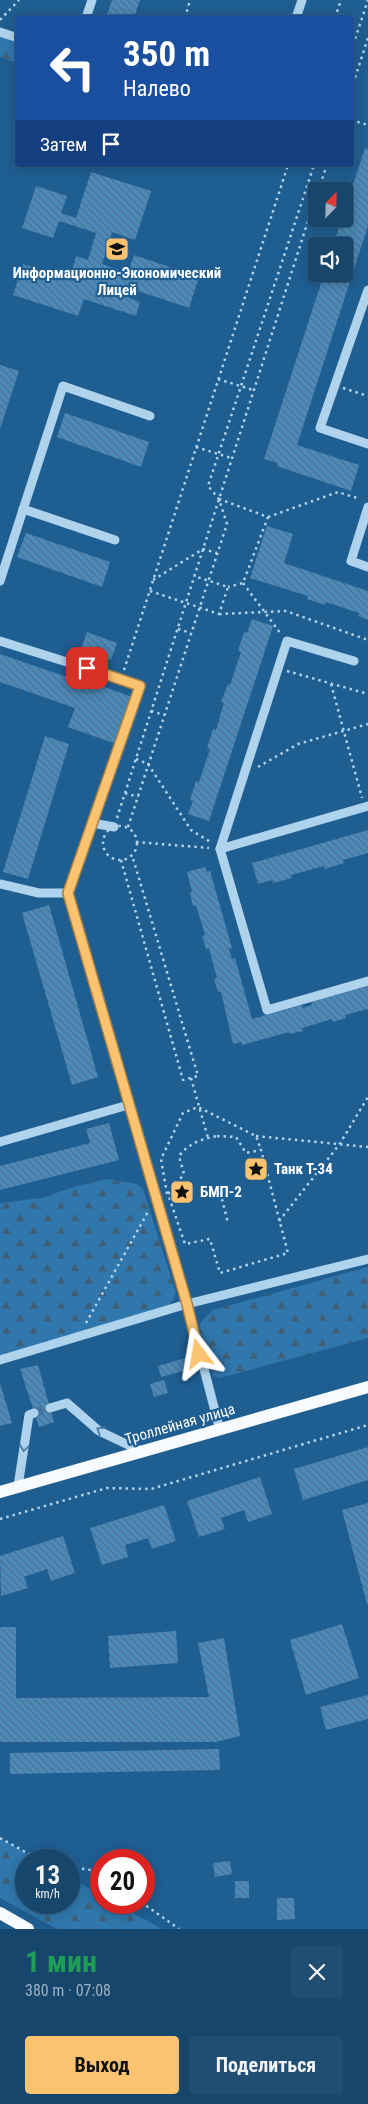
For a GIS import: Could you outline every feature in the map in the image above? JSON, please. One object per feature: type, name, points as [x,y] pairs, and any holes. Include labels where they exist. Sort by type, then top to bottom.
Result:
[{"type":"main road","name":"Троллейная улица","points":[[0,1492],[368,1387]]},
{"type":"main road","points":[[0,1913],[28,1929]]},
{"type":"lane","points":[[87,15],[92,0]]},
{"type":"lane","points":[[297,15],[302,0]]},
{"type":"lane","points":[[0,32],[15,37]]},
{"type":"lane","points":[[368,290],[320,428],[368,444]]},
{"type":"lane","points":[[0,582],[63,386],[150,416]]},
{"type":"lane","points":[[368,507],[351,561],[368,567]]},
{"type":"lane","points":[[24,509],[115,540]]},
{"type":"lane","points":[[0,641],[140,686],[68,893],[187,1304],[220,1430]]},
{"type":"lane","points":[[354,661],[287,641],[220,849],[267,1010],[368,981]]},
{"type":"lane","points":[[220,849],[366,806]]},
{"type":"lane","points":[[92,823],[114,827]]},
{"type":"lane","points":[[0,884],[39,893],[68,893]]},
{"type":"lane","points":[[0,1142],[128,1104]]},
{"type":"lane","points":[[0,1360],[187,1304],[368,1259]]},
{"type":"lane","points":[[50,1408],[67,1403],[99,1431],[144,1452]]},
{"type":"lane","points":[[18,1486],[29,1415],[34,1413]]},
{"type":"path","points":[[0,20],[19,0]]},
{"type":"path","points":[[186,15],[190,0]]},
{"type":"path","points":[[337,15],[341,0]]},
{"type":"path","points":[[354,42],[368,0]]},
{"type":"path","points":[[354,81],[368,38]]},
{"type":"path","points":[[354,121],[368,125]]},
{"type":"path","points":[[121,679],[287,167]]},
{"type":"path","points":[[128,827],[227,524],[219,499],[208,486],[313,167]]},
{"type":"path","points":[[321,182],[325,167]]},
{"type":"path","points":[[114,827],[308,221]]},
{"type":"path","points":[[218,379],[253,390]]},
{"type":"path","points":[[335,386],[368,396]]},
{"type":"path","points":[[196,447],[231,458]]},
{"type":"path","points":[[219,499],[268,517],[338,492],[368,501]]},
{"type":"path","points":[[243,583],[268,517]]},
{"type":"path","points":[[154,580],[203,549],[217,553]]},
{"type":"path","points":[[194,576],[228,587],[243,583]]},
{"type":"path","points":[[243,583],[287,641]]},
{"type":"path","points":[[219,614],[228,587]]},
{"type":"path","points":[[150,591],[219,614],[286,611],[368,640]]},
{"type":"path","points":[[178,629],[191,633]]},
{"type":"path","points":[[278,668],[368,694]]},
{"type":"path","points":[[331,684],[366,806]]},
{"type":"path","points":[[151,711],[164,715]]},
{"type":"path","points":[[244,776],[298,744],[368,724]]},
{"type":"path","points":[[136,759],[148,764],[191,830],[220,849]]},
{"type":"path","points":[[125,792],[138,796]]},
{"type":"path","points":[[122,860],[183,1080],[198,1076],[132,855],[136,842],[135,835],[128,827],[120,825],[104,835],[102,847],[109,858],[122,860],[132,855]]},
{"type":"path","points":[[136,842],[220,849]]},
{"type":"path","points":[[191,1078],[208,1138]]},
{"type":"path","points":[[280,1220],[339,1144],[367,1098],[368,1093]]},
{"type":"path","points":[[236,1136],[246,1153],[261,1150],[288,1253],[220,1273],[210,1239],[185,1244],[168,1194],[184,1174],[179,1156],[186,1147],[208,1138],[236,1136]]},
{"type":"path","points":[[256,1136],[368,1148]]},
{"type":"path","points":[[222,1200],[228,1223]]},
{"type":"path","points":[[0,1519],[107,1488],[151,1489],[368,1425]]},
{"type":"path","points":[[0,1838],[20,1849]]},
{"type":"path","points":[[155,1912],[179,1929]]},
{"type":"green space","points":[[0,36],[15,41],[15,62],[0,57]]},
{"type":"green space","points":[[107,1179],[137,1184],[143,1189],[176,1293],[170,1306],[0,1358],[0,1203],[42,1198],[76,1186]]},
{"type":"green space","points":[[368,1267],[368,1338],[220,1378],[213,1376],[199,1329],[201,1322],[213,1310]]},
{"type":"green space","points":[[0,1838],[20,1849],[15,1849],[15,1906],[0,1898]]},
{"type":"green space","points":[[80,1883],[90,1889],[90,1914],[135,1914],[162,1929],[57,1929],[29,1914],[80,1914]]},
{"type":"building","points":[[112,0],[140,0],[135,15],[107,15]]},
{"type":"building","points":[[365,148],[368,149],[368,226],[353,272],[353,237],[336,237],[339,228],[353,227],[353,185]]},
{"type":"building","points":[[91,172],[151,191],[135,240],[112,232],[102,264],[128,273],[134,255],[199,277],[189,308],[132,289],[129,298],[140,302],[136,316],[84,299],[78,316],[13,295],[23,264],[80,283],[83,273],[72,270],[76,256],[88,260],[96,233],[59,221],[53,238],[22,228],[36,186],[67,196],[61,213],[76,218]]},
{"type":"building","points":[[321,282],[350,282],[297,445],[359,465],[351,491],[277,466],[278,463],[264,459]]},
{"type":"building","points":[[0,365],[19,371],[0,429]]},
{"type":"building","points":[[65,413],[149,442],[141,467],[57,437]]},
{"type":"building","points":[[267,526],[293,534],[284,563],[368,591],[368,620],[358,616],[359,613],[326,602],[325,605],[307,599],[308,596],[250,578]]},
{"type":"building","points":[[26,533],[110,562],[102,587],[17,557]]},
{"type":"building","points":[[252,619],[273,626],[209,821],[188,814],[193,801],[190,800],[196,781],[199,782],[210,749],[207,748],[213,729],[216,730],[224,703],[221,702],[228,684],[230,685],[241,652],[238,651],[244,632],[247,633]]},
{"type":"building","points":[[87,632],[117,643],[111,660],[81,649]]},
{"type":"building","points":[[0,654],[84,683],[85,680],[132,697],[116,744],[68,727],[75,708],[0,682]]},
{"type":"building","points":[[45,736],[69,744],[28,879],[3,872]]},
{"type":"building","points":[[368,830],[368,853],[343,860],[344,863],[325,869],[324,866],[291,875],[292,878],[273,883],[272,880],[258,884],[252,863]]},
{"type":"building","points":[[205,867],[207,872],[210,871],[232,948],[229,949],[232,959],[235,958],[252,1019],[302,1005],[303,1008],[312,1005],[311,1002],[368,986],[368,1009],[345,1015],[346,1018],[333,1022],[332,1019],[302,1028],[303,1031],[289,1034],[289,1032],[242,1045],[242,1042],[233,1044],[221,992],[218,992],[214,979],[217,978],[209,948],[206,949],[202,936],[205,935],[196,905],[193,906],[190,893],[192,892],[187,872]]},
{"type":"building","points":[[49,905],[98,1077],[72,1085],[22,913]]},
{"type":"building","points":[[109,1123],[119,1160],[0,1190],[0,1166],[90,1143],[86,1129]]},
{"type":"building","points":[[192,1356],[195,1368],[161,1377],[158,1366]]},
{"type":"building","points":[[38,1365],[54,1422],[39,1427],[20,1369]]},
{"type":"building","points":[[164,1380],[168,1393],[154,1397],[150,1384]]},
{"type":"building","points":[[0,1383],[12,1423],[0,1426]]},
{"type":"building","points":[[368,1447],[368,1480],[303,1500],[294,1469]]},
{"type":"building","points":[[260,1477],[272,1514],[248,1522],[244,1510],[221,1518],[225,1529],[199,1537],[187,1501]]},
{"type":"building","points":[[368,1503],[368,1604],[367,1604],[342,1510]]},
{"type":"building","points":[[164,1505],[176,1541],[152,1549],[148,1538],[125,1545],[128,1557],[102,1565],[90,1528]]},
{"type":"building","points":[[63,1536],[75,1573],[51,1581],[47,1569],[24,1577],[28,1588],[1,1596],[0,1556]]},
{"type":"building","points":[[342,1624],[359,1678],[306,1695],[290,1640]]},
{"type":"building","points":[[0,1627],[16,1627],[16,1698],[209,1697],[198,1643],[224,1638],[240,1736],[216,1742],[0,1742]]},
{"type":"building","points":[[176,1631],[178,1663],[110,1668],[108,1636]]},
{"type":"building","points":[[368,1695],[368,1719],[326,1730],[320,1707]]},
{"type":"building","points":[[219,1749],[220,1770],[10,1774],[10,1753]]},
{"type":"building","points":[[230,1861],[232,1874],[215,1877],[213,1863]]},
{"type":"building","points":[[235,1881],[249,1881],[249,1898],[235,1898]]},
{"type":"building","points":[[277,1898],[294,1898],[295,1919],[277,1920]]},
{"type":"tunnel","points":[[34,1413],[50,1408]]},
{"type":"place","name":"Информационно-Экономический Лицей","points":[[117,249]]},
{"type":"place","name":"Танк Т-34","points":[[256,1169]]},
{"type":"place","name":"БМП-2","points":[[182,1192]]},
{"type":"route","points":[[87,668],[140,686],[68,893],[187,1304],[199,1354]]}]
